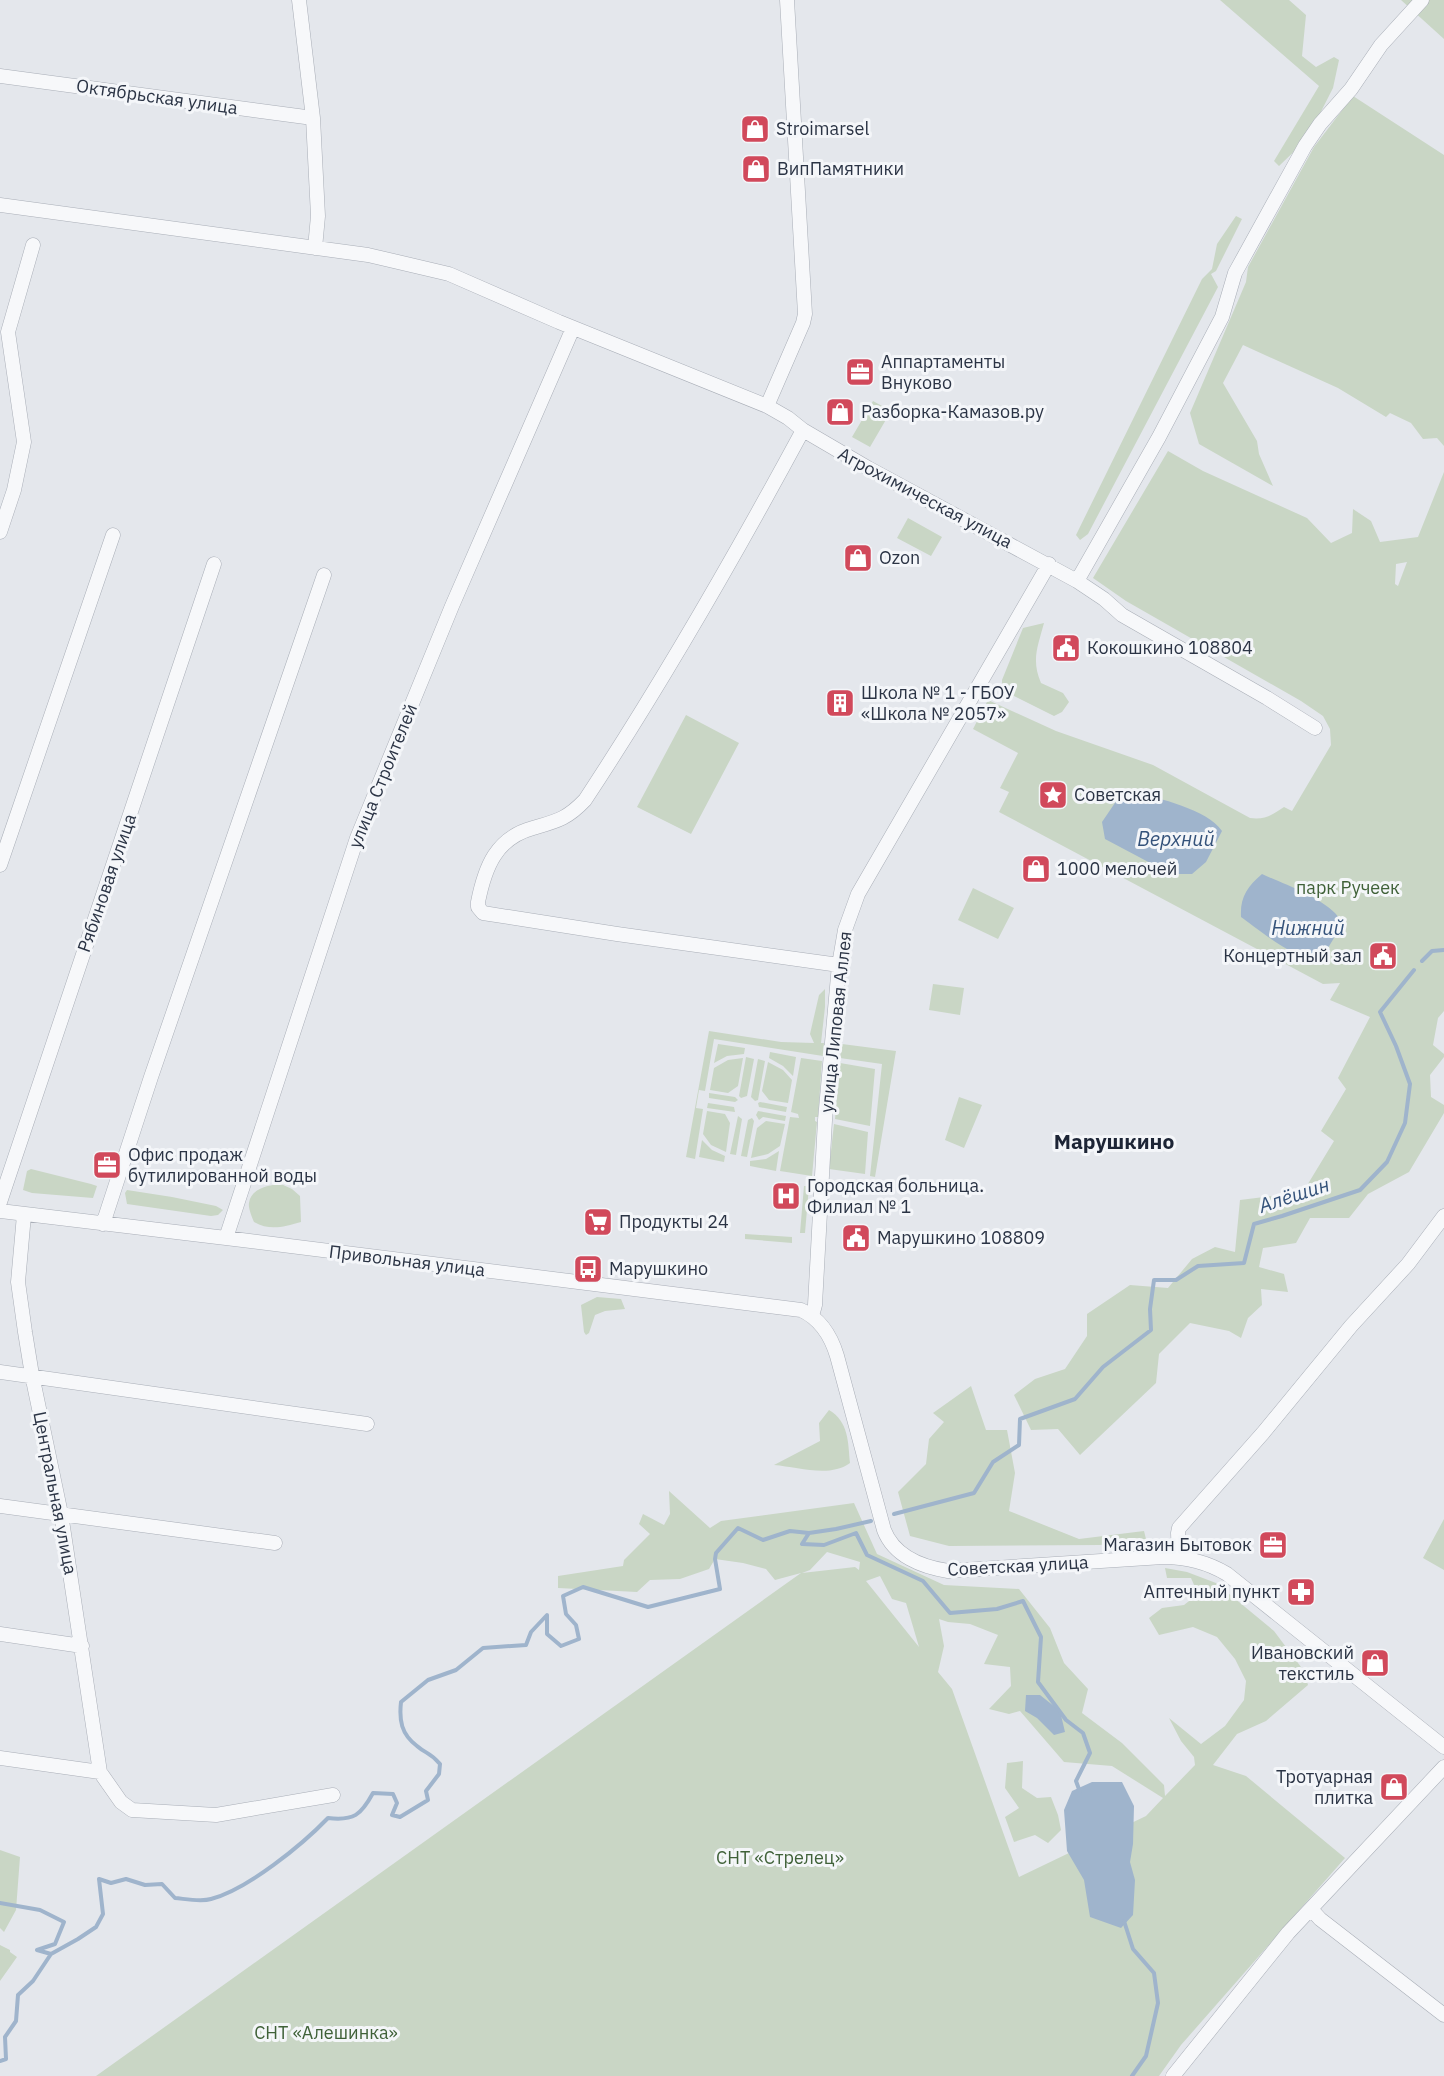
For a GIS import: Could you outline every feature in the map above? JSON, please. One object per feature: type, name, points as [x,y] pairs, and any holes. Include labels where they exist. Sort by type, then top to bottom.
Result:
[{"type":"street","points":[[299,0],[313,118],[318,216],[315,248]]},
{"type":"street","points":[[767,406],[805,314],[787,0]]},
{"type":"street","points":[[1077,581],[1160,437],[1222,317],[1235,273],[1305,146],[1320,124],[1351,89],[1381,45],[1422,0]]},
{"type":"street","name":"Октябрьская улица","points":[[0,76],[313,118]]},
{"type":"street","name":"Агрохимическая улица","points":[[0,205],[368,255],[449,274],[573,328],[767,406],[867,468],[1049,564],[1077,581],[1132,622],[1267,698],[1315,728]]},
{"type":"street","points":[[0,532],[14,490],[24,442],[8,332],[33,245]]},
{"type":"street","name":"улица Строителей","points":[[226,1238],[357,838],[452,606],[573,328]]},
{"type":"street","points":[[803,430],[690,633],[585,800],[562,820],[531,828],[505,841],[492,858],[478,907],[483,912],[617,934],[839,965]]},
{"type":"street","points":[[0,865],[113,535]]},
{"type":"street","name":"Рябиновая улица","points":[[0,1202],[214,564]]},
{"type":"street","name":"улица Липовая Аллея","points":[[812,1316],[815,1305],[824,1126],[839,965],[845,930],[858,894],[1049,564]]},
{"type":"street","points":[[103,1224],[324,575]]},
{"type":"street","name":"Привольная улица","points":[[0,1212],[796,1308],[812,1316]]},
{"type":"street","name":"Центральная улица","points":[[24,1215],[18,1282],[32,1375],[61,1514],[100,1772]]},
{"type":"street","points":[[1179,1558],[1179,1528],[1263,1433],[1351,1326],[1408,1264],[1444,1216]]},
{"type":"street","name":"Советская улица","points":[[812,1316],[828,1333],[837,1356],[884,1530],[895,1548],[914,1561],[948,1571],[1163,1557],[1201,1562],[1227,1574],[1444,1747]]},
{"type":"street","points":[[0,1372],[367,1424]]},
{"type":"street","points":[[0,1506],[275,1543]]},
{"type":"street","points":[[0,1634],[82,1646]]},
{"type":"street","points":[[0,1758],[100,1772],[121,1802],[132,1810],[216,1815],[333,1795]]},
{"type":"street","points":[[1173,2076],[1288,1933],[1444,1767]]},
{"type":"street","points":[[1311,1909],[1320,1919],[1444,2015]]},
{"type":"green space","points":[[1220,0],[1289,0],[1306,15],[1302,56],[1316,67],[1334,57],[1339,60],[1333,88],[1307,139],[1279,166],[1274,161],[1319,86]]},
{"type":"green space","points":[[1401,0],[1444,0],[1444,39]]},
{"type":"green space","points":[[1353,96],[1444,155],[1444,446],[1437,438],[1423,439],[1411,423],[1390,413],[1386,417],[1338,388],[1243,345],[1223,383],[1257,441],[1259,454],[1273,486],[1199,444],[1190,413],[1246,282],[1248,267],[1314,147]]},
{"type":"green space","points":[[1236,216],[1242,219],[1216,271],[1211,274],[1218,287],[1088,534],[1080,540],[1076,535],[1202,279],[1212,269],[1217,244]]},
{"type":"green space","points":[[873,401],[891,411],[870,447],[852,437]]},
{"type":"green space","name":"парк Ручеек","points":[[1168,451],[1203,471],[1307,518],[1331,543],[1352,533],[1353,509],[1371,521],[1380,542],[1418,537],[1444,472],[1444,1011],[1438,1018],[1433,1045],[1444,1054],[1444,1057],[1430,1075],[1431,1097],[1444,1105],[1444,1113],[1409,1172],[1368,1194],[1349,1218],[1310,1218],[1296,1243],[1263,1248],[1259,1267],[1284,1274],[1288,1292],[1261,1289],[1262,1305],[1248,1318],[1241,1338],[1229,1331],[1190,1323],[1159,1354],[1156,1383],[1080,1455],[1058,1429],[1031,1430],[1014,1395],[1035,1379],[1065,1369],[1087,1336],[1087,1314],[1130,1285],[1168,1288],[1192,1259],[1215,1247],[1235,1252],[1240,1200],[1303,1192],[1334,1141],[1321,1131],[1346,1089],[1338,1078],[1370,1017],[1330,1000],[1340,983],[1323,984],[999,812],[1009,792],[1000,788],[1018,753],[973,729],[988,700],[1056,731],[1153,765],[1250,818],[1268,816],[1284,807],[1292,811],[1331,745],[1330,729],[1323,716],[1301,701],[1126,601],[1093,578]],"holes":[[[1407,562],[1398,586],[1395,584],[1396,564]]]},
{"type":"green space","points":[[908,518],[942,537],[931,556],[897,538]]},
{"type":"green space","points":[[1044,623],[1036,653],[1038,675],[1041,683],[1063,693],[1069,702],[1062,712],[1054,716],[1002,690],[1002,680],[1023,628]]},
{"type":"green space","points":[[686,715],[739,743],[691,834],[637,807]]},
{"type":"green space","points":[[973,888],[1014,908],[998,939],[958,920]]},
{"type":"green space","points":[[933,984],[964,988],[960,1015],[929,1010]]},
{"type":"green space","points":[[825,989],[821,1043],[824,1043],[823,1056],[714,1039],[705,1091],[699,1090],[696,1108],[703,1109],[695,1159],[686,1157],[709,1031],[781,1042],[814,1043],[810,1034],[819,995]]},
{"type":"green space","points":[[718,1044],[745,1048],[744,1054],[727,1056],[714,1063]]},
{"type":"green space","points":[[842,1044],[896,1051],[875,1177],[870,1176],[882,1064],[840,1058]]},
{"type":"green space","points":[[770,1052],[796,1057],[793,1076],[783,1066],[769,1058]]},
{"type":"green space","points":[[746,1057],[754,1059],[747,1096],[741,1098],[739,1096]]},
{"type":"green space","points":[[743,1058],[738,1086],[728,1093],[710,1090],[714,1068],[728,1060]]},
{"type":"green space","points":[[801,1058],[822,1061],[818,1117],[815,1117],[817,1122],[812,1176],[780,1171],[790,1117],[799,1118],[798,1114],[791,1112]]},
{"type":"green space","points":[[758,1059],[765,1061],[758,1100],[755,1101],[751,1097]]},
{"type":"green space","points":[[768,1062],[783,1070],[792,1080],[788,1103],[769,1100],[762,1091]]},
{"type":"green space","points":[[840,1063],[875,1069],[870,1126],[835,1119]]},
{"type":"green space","points":[[709,1093],[735,1097],[738,1100],[735,1102],[709,1098]]},
{"type":"green space","points":[[959,1097],[982,1105],[964,1148],[945,1140]]},
{"type":"green space","points":[[760,1102],[787,1107],[786,1112],[759,1107]]},
{"type":"green space","points":[[708,1103],[734,1107],[735,1112],[707,1108]]},
{"type":"green space","points":[[707,1111],[725,1114],[730,1123],[726,1152],[711,1145],[703,1134]]},
{"type":"green space","points":[[758,1111],[786,1116],[785,1121],[763,1117],[759,1120],[756,1115]]},
{"type":"green space","points":[[738,1116],[742,1119],[736,1155],[730,1154]]},
{"type":"green space","points":[[752,1118],[754,1121],[747,1157],[741,1156],[748,1120]]},
{"type":"green space","points":[[766,1121],[785,1124],[780,1146],[768,1154],[751,1158],[757,1128]]},
{"type":"green space","points":[[834,1124],[868,1132],[865,1174],[829,1169]]},
{"type":"green space","points":[[702,1140],[712,1150],[725,1156],[724,1162],[699,1157]]},
{"type":"green space","points":[[779,1151],[776,1171],[750,1166],[750,1161],[766,1159]]},
{"type":"green space","points":[[31,1169],[97,1186],[93,1198],[32,1193],[23,1190],[27,1171]]},
{"type":"green space","points":[[281,1184],[300,1196],[301,1222],[282,1227],[271,1227],[254,1222],[250,1212],[250,1198],[266,1186]]},
{"type":"green space","points":[[804,1186],[809,1186],[805,1233],[800,1233]]},
{"type":"green space","points":[[127,1190],[216,1206],[223,1210],[218,1215],[211,1216],[127,1204],[125,1193]]},
{"type":"green space","points":[[745,1234],[792,1237],[792,1243],[745,1239]]},
{"type":"green space","points":[[597,1297],[621,1299],[625,1309],[605,1311],[595,1315],[589,1333],[586,1335],[581,1305]]},
{"type":"green space","points":[[971,1386],[986,1430],[1007,1430],[1015,1473],[1009,1511],[1079,1539],[1144,1531],[1146,1539],[1100,1545],[949,1546],[910,1536],[898,1492],[926,1464],[929,1439],[944,1422],[933,1413]]},
{"type":"green space","points":[[829,1410],[836,1415],[844,1427],[848,1440],[850,1463],[833,1470],[823,1471],[774,1465],[820,1441],[819,1423]]},
{"type":"green space","name":"СНТ «Стрелец»","points":[[669,1491],[710,1528],[721,1521],[854,1503],[877,1554],[944,1585],[1019,1589],[1050,1628],[1064,1663],[1088,1689],[1082,1713],[1122,1743],[1164,1785],[1165,1796],[1195,1765],[1194,1757],[1181,1741],[1169,1718],[1201,1744],[1225,1726],[1244,1700],[1246,1681],[1235,1659],[1217,1637],[1193,1627],[1159,1635],[1149,1618],[1162,1608],[1184,1605],[1198,1594],[1191,1578],[1167,1578],[1165,1568],[1187,1572],[1216,1583],[1274,1631],[1304,1671],[1308,1685],[1266,1721],[1237,1734],[1213,1765],[1246,1776],[1345,1858],[1181,2045],[1159,2076],[96,2076],[801,1573],[775,1580],[766,1569],[715,1559],[709,1569],[680,1579],[650,1580],[637,1592],[558,1588],[558,1576],[623,1566],[624,1560],[650,1534],[639,1524],[643,1514],[664,1525],[670,1514]],"holes":[[[827,1552],[860,1562],[859,1570],[855,1567],[802,1573],[810,1570]],[[880,1576],[892,1599],[906,1603],[919,1647],[866,1581]],[[939,1619],[970,1624],[998,1635],[984,1664],[1010,1667],[1011,1686],[989,1709],[1009,1714],[1020,1711],[1064,1762],[1112,1766],[1163,1798],[1146,1816],[1019,1877],[952,1689],[938,1672],[944,1646]]]},
{"type":"green space","points":[[1444,1519],[1444,1570],[1423,1558]]},
{"type":"green space","points":[[1023,1761],[1022,1788],[1037,1798],[1051,1797],[1058,1815],[1061,1830],[1048,1843],[1035,1835],[1014,1842],[1005,1817],[1019,1808],[1005,1788],[1007,1763]]},
{"type":"green space","points":[[0,1850],[20,1857],[16,1910],[4,1932],[0,1928]]},
{"type":"green space","points":[[0,1945],[17,1957],[0,1981]]},
{"type":"water","name":"Верхний","points":[[1133,791],[1194,811],[1215,823],[1222,831],[1206,862],[1192,874],[1171,874],[1105,839],[1102,822],[1119,797]]},
{"type":"water","name":"Нижний","points":[[1262,874],[1310,896],[1335,913],[1340,922],[1337,932],[1321,957],[1314,959],[1292,952],[1241,917],[1246,893],[1252,883]]},
{"type":"water","points":[[1026,1695],[1040,1695],[1060,1711],[1065,1732],[1054,1735],[1037,1718],[1025,1711]]},
{"type":"water","points":[[1092,1782],[1122,1782],[1134,1806],[1130,1862],[1135,1880],[1133,1915],[1121,1928],[1090,1917],[1084,1880],[1067,1851],[1064,1810],[1072,1791]]},
{"type":"waterway","name":"Алёшин","points":[[1422,961],[1432,951],[1444,950]]},
{"type":"waterway","name":"Алёшин","points":[[894,1514],[974,1493],[993,1462],[1019,1445],[1020,1419],[1075,1399],[1103,1367],[1151,1330],[1150,1309],[1154,1280],[1176,1280],[1198,1266],[1244,1263],[1254,1224],[1360,1190],[1387,1162],[1405,1123],[1410,1084],[1380,1012],[1414,970]]},
{"type":"waterway","points":[[0,2061],[6,2059],[5,2037],[16,2021],[18,1995],[33,1981],[51,1954],[96,1927],[103,1914],[99,1879],[111,1883],[126,1879],[145,1885],[162,1884],[175,1898],[207,1900],[226,1894],[274,1865],[328,1818],[356,1815],[365,1807],[373,1793],[393,1794],[397,1803],[392,1815],[400,1817],[428,1800],[426,1791],[439,1774],[440,1764],[407,1737],[400,1715],[401,1702],[428,1680],[456,1670],[483,1648],[526,1645],[531,1632],[547,1615],[547,1634],[561,1646],[579,1639],[576,1625],[566,1614],[563,1596],[583,1587],[648,1607],[720,1589],[716,1553],[738,1528],[763,1540],[790,1531],[809,1533],[871,1521]]},
{"type":"waterway","points":[[809,1533],[802,1544],[824,1545],[856,1533],[867,1555],[923,1581],[950,1613],[997,1609],[1023,1601],[1041,1637],[1038,1682],[1066,1720],[1083,1733],[1090,1753],[1076,1781],[1080,1792]]},
{"type":"waterway","points":[[0,1903],[40,1910],[64,1922],[55,1944],[37,1950],[51,1954]]},
{"type":"waterway","points":[[1124,1921],[1133,1949],[1154,1973],[1158,2003],[1146,2056],[1132,2076]]},
{"type":"place","name":"Stroimarsel","points":[[755,129]]},
{"type":"place","name":"ВипПамятники","points":[[756,169]]},
{"type":"place","name":"Аппартаменты Внуково","points":[[860,372]]},
{"type":"place","name":"Разборка-Камазов.ру","points":[[840,412]]},
{"type":"place","name":"Ozon","points":[[858,558]]},
{"type":"place","name":"Кокошкино 108804","points":[[1066,648]]},
{"type":"place","name":"Школа № 1 - ГБОУ «Школа № 2057»","points":[[840,703]]},
{"type":"place","name":"Советская","points":[[1053,795]]},
{"type":"place","name":"1000 мелочей","points":[[1036,869]]},
{"type":"place","name":"Концертный зал","points":[[1383,956]]},
{"type":"place","name":"Офис продаж бутилированной воды","points":[[107,1165]]},
{"type":"place","name":"Городская больница. Филиал № 1","points":[[786,1196]]},
{"type":"place","name":"Продукты 24","points":[[598,1222]]},
{"type":"place","name":"Марушкино 108809","points":[[856,1238]]},
{"type":"place","name":"Марушкино","points":[[588,1269]]},
{"type":"place","name":"Магазин Бытовок","points":[[1273,1545]]},
{"type":"place","name":"Аптечный пункт","points":[[1301,1592]]},
{"type":"place","name":"Ивановский текстиль","points":[[1375,1663]]},
{"type":"place","name":"Тротуарная плитка","points":[[1394,1787]]},
{"type":"district","name":"Марушкино","points":[[1114,1142]]},
{"type":"park label","name":"СНТ «Алешинка»","points":[[326,2033]]}]
